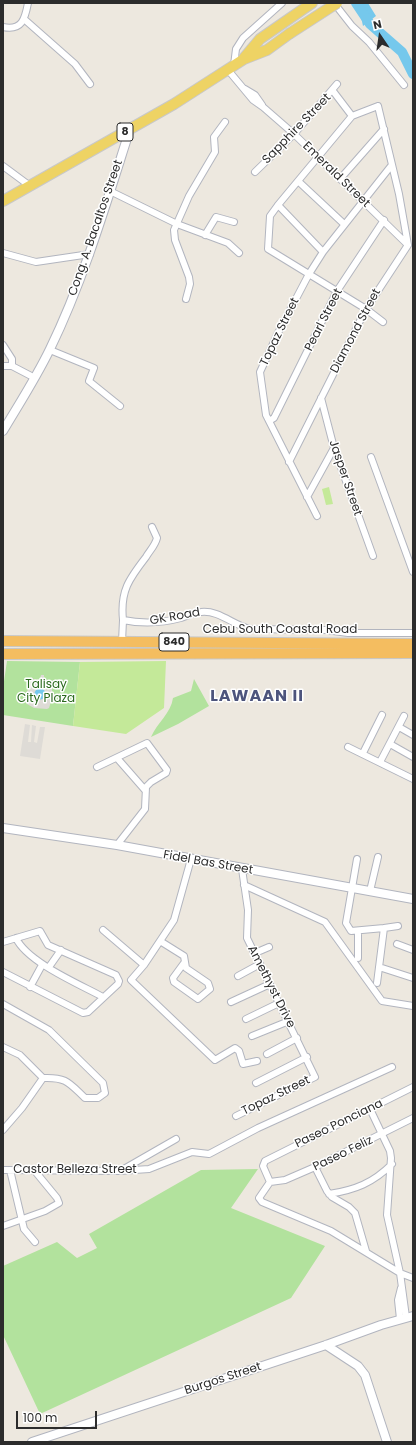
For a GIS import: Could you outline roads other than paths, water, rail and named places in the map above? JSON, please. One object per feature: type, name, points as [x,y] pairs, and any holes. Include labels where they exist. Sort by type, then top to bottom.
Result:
[{"type":"highway","name":"Cebu South Coastal Road","points":[[3,641],[122,642],[346,649],[413,654]]},
{"type":"highway","name":"Cebu South Coastal Road","points":[[3,654],[346,649],[413,644]]},
{"type":"main road","name":"8","points":[[3,201],[130,129],[231,68],[244,58],[260,39],[312,3]]},
{"type":"main road","name":"8","points":[[244,58],[267,50],[336,3]]},
{"type":"street","points":[[3,27],[14,28],[20,26],[24,19],[28,3]]},
{"type":"street","points":[[231,68],[236,49],[243,38],[282,3]]},
{"type":"street","points":[[336,3],[352,26],[369,42],[404,86]]},
{"type":"street","points":[[24,19],[75,64],[90,84]]},
{"type":"street","name":"Emerald Street","points":[[231,68],[245,89],[255,95],[263,107],[294,134],[408,245]]},
{"type":"street","name":"Sapphire Street","points":[[255,172],[294,134],[333,91],[337,84]]},
{"type":"street","points":[[333,91],[352,116]]},
{"type":"street","points":[[383,322],[366,309],[268,249],[270,216],[278,205],[352,116],[378,106],[391,166],[399,194],[408,245]]},
{"type":"street","points":[[186,299],[190,282],[175,240],[174,232],[189,196],[214,154],[214,137],[225,122]]},
{"type":"street","name":"Cong. A. Bacaltos Street","points":[[3,431],[50,350],[90,254],[130,129]]},
{"type":"street","points":[[340,179],[384,129]]},
{"type":"street","points":[[3,166],[30,186]]},
{"type":"street","name":"Topaz Street","points":[[317,516],[266,415],[260,372],[279,331],[309,274],[344,224],[391,166]]},
{"type":"street","points":[[298,181],[344,224]]},
{"type":"street","points":[[110,191],[177,224],[230,244],[239,253]]},
{"type":"street","points":[[278,205],[323,252]]},
{"type":"street","points":[[205,235],[216,217],[234,222]]},
{"type":"street","name":"Pearl Street","points":[[269,421],[274,418],[337,291],[384,220]]},
{"type":"street","name":"Diamond Street","points":[[289,462],[366,309],[408,245]]},
{"type":"street","points":[[3,253],[36,262],[90,254]]},
{"type":"street","points":[[3,345],[12,359],[12,366]]},
{"type":"street","points":[[50,350],[94,368],[89,380],[120,406]]},
{"type":"street","points":[[3,366],[12,366],[35,378]]},
{"type":"street","name":"Jasper Street","points":[[321,398],[334,448],[373,556]]},
{"type":"street","points":[[307,497],[334,448]]},
{"type":"street","points":[[371,457],[413,572]]},
{"type":"street","points":[[122,642],[122,607],[125,590],[132,574],[151,550],[156,541],[157,538],[152,527]]},
{"type":"street","name":"GK Road","points":[[123,620],[138,623],[158,622],[174,620],[201,612],[211,612],[250,629],[326,630],[348,633],[413,633]]},
{"type":"street","points":[[363,753],[382,715]]},
{"type":"street","points":[[380,762],[404,716]]},
{"type":"street","points":[[399,727],[413,735]]},
{"type":"street","points":[[97,767],[147,744],[167,770],[151,782],[145,790],[145,809],[117,845]]},
{"type":"street","points":[[390,744],[413,757]]},
{"type":"street","points":[[348,747],[363,753],[413,779]]},
{"type":"street","points":[[133,750],[138,756]]},
{"type":"street","points":[[117,758],[145,790]]},
{"type":"street","name":"Fidel Bas Street","points":[[3,828],[117,845],[413,899]]},
{"type":"street","points":[[370,891],[378,857]]},
{"type":"street","points":[[192,859],[174,920],[144,965],[131,980],[215,1060],[228,1051],[237,1048],[243,1064],[257,1061]]},
{"type":"street","points":[[357,859],[354,888],[346,923],[351,931],[398,926]]},
{"type":"street","name":"Amethyst Drive","points":[[242,869],[248,910],[247,938],[289,1021],[315,1077]]},
{"type":"street","points":[[244,885],[325,922],[382,1001],[413,1006]]},
{"type":"street","points":[[377,983],[384,928]]},
{"type":"street","points":[[103,930],[144,965]]},
{"type":"street","points":[[358,931],[358,958]]},
{"type":"street","points":[[3,972],[83,1013],[88,1012],[118,983],[117,976],[48,944],[40,932],[4,940]]},
{"type":"street","points":[[16,938],[24,950],[42,964],[103,997]]},
{"type":"street","points":[[160,941],[184,956],[186,960],[173,978],[174,982],[198,999],[210,989],[210,985],[208,982],[188,970],[184,963]]},
{"type":"street","points":[[397,944],[413,950]]},
{"type":"street","points":[[255,953],[269,947]]},
{"type":"street","points":[[49,967],[61,950]]},
{"type":"street","points":[[30,986],[42,964]]},
{"type":"street","points":[[238,976],[260,964]]},
{"type":"street","points":[[379,967],[413,978]]},
{"type":"street","points":[[231,1002],[270,984]]},
{"type":"street","points":[[246,1019],[279,1003]]},
{"type":"street","points":[[3,1004],[49,1030],[103,1083],[105,1093],[98,1098],[85,1098],[63,1079],[58,1077],[43,1078],[20,1055],[3,1047]]},
{"type":"street","points":[[252,1036],[289,1021]]},
{"type":"street","points":[[267,1054],[297,1038]]},
{"type":"street","points":[[256,1083],[307,1058]]},
{"type":"street","name":"Castor Belleza Street","points":[[3,1170],[120,1171],[149,1169],[192,1152],[209,1154],[258,1128],[392,1067]]},
{"type":"street","name":"Topaz Street","points":[[236,1116],[315,1077]]},
{"type":"street","points":[[3,1130],[22,1108],[43,1078]]},
{"type":"street","name":"Paseo Ponciana","points":[[270,1182],[263,1166],[265,1161],[413,1087]]},
{"type":"street","points":[[370,1109],[390,1151],[392,1164],[387,1215],[400,1273],[401,1286],[398,1300],[406,1317]]},
{"type":"street","name":"Paseo Feliz","points":[[270,1182],[286,1180],[382,1135],[413,1118]]},
{"type":"street","points":[[120,1171],[176,1139]]},
{"type":"street","points":[[329,1194],[347,1192],[365,1186],[381,1175],[392,1164]]},
{"type":"street","points":[[315,1167],[329,1194],[355,1213],[366,1250]]},
{"type":"street","points":[[10,1170],[24,1229],[35,1242]]},
{"type":"street","points":[[3,1226],[45,1211],[56,1206],[59,1202],[34,1170]]},
{"type":"street","points":[[270,1182],[259,1196],[262,1202],[331,1231],[366,1250],[400,1273],[413,1278]]},
{"type":"street","name":"Burgos Street","points":[[37,1441],[406,1317]]},
{"type":"street","points":[[326,1345],[358,1366],[365,1375],[387,1442]]},
{"type":"water","points":[[352,3],[368,3],[376,16],[363,26],[361,17]]},
{"type":"water","points":[[40,688],[44,690],[46,694],[44,698],[40,700],[36,698],[34,694],[36,690]]},
{"type":"waterway","points":[[356,3],[370,24],[402,52],[413,74]]},
{"type":"district","name":"LAWAAN II","points":[[257,697]]},
{"type":"park label","name":"Talisay City Plaza","points":[[46,692]]}]
